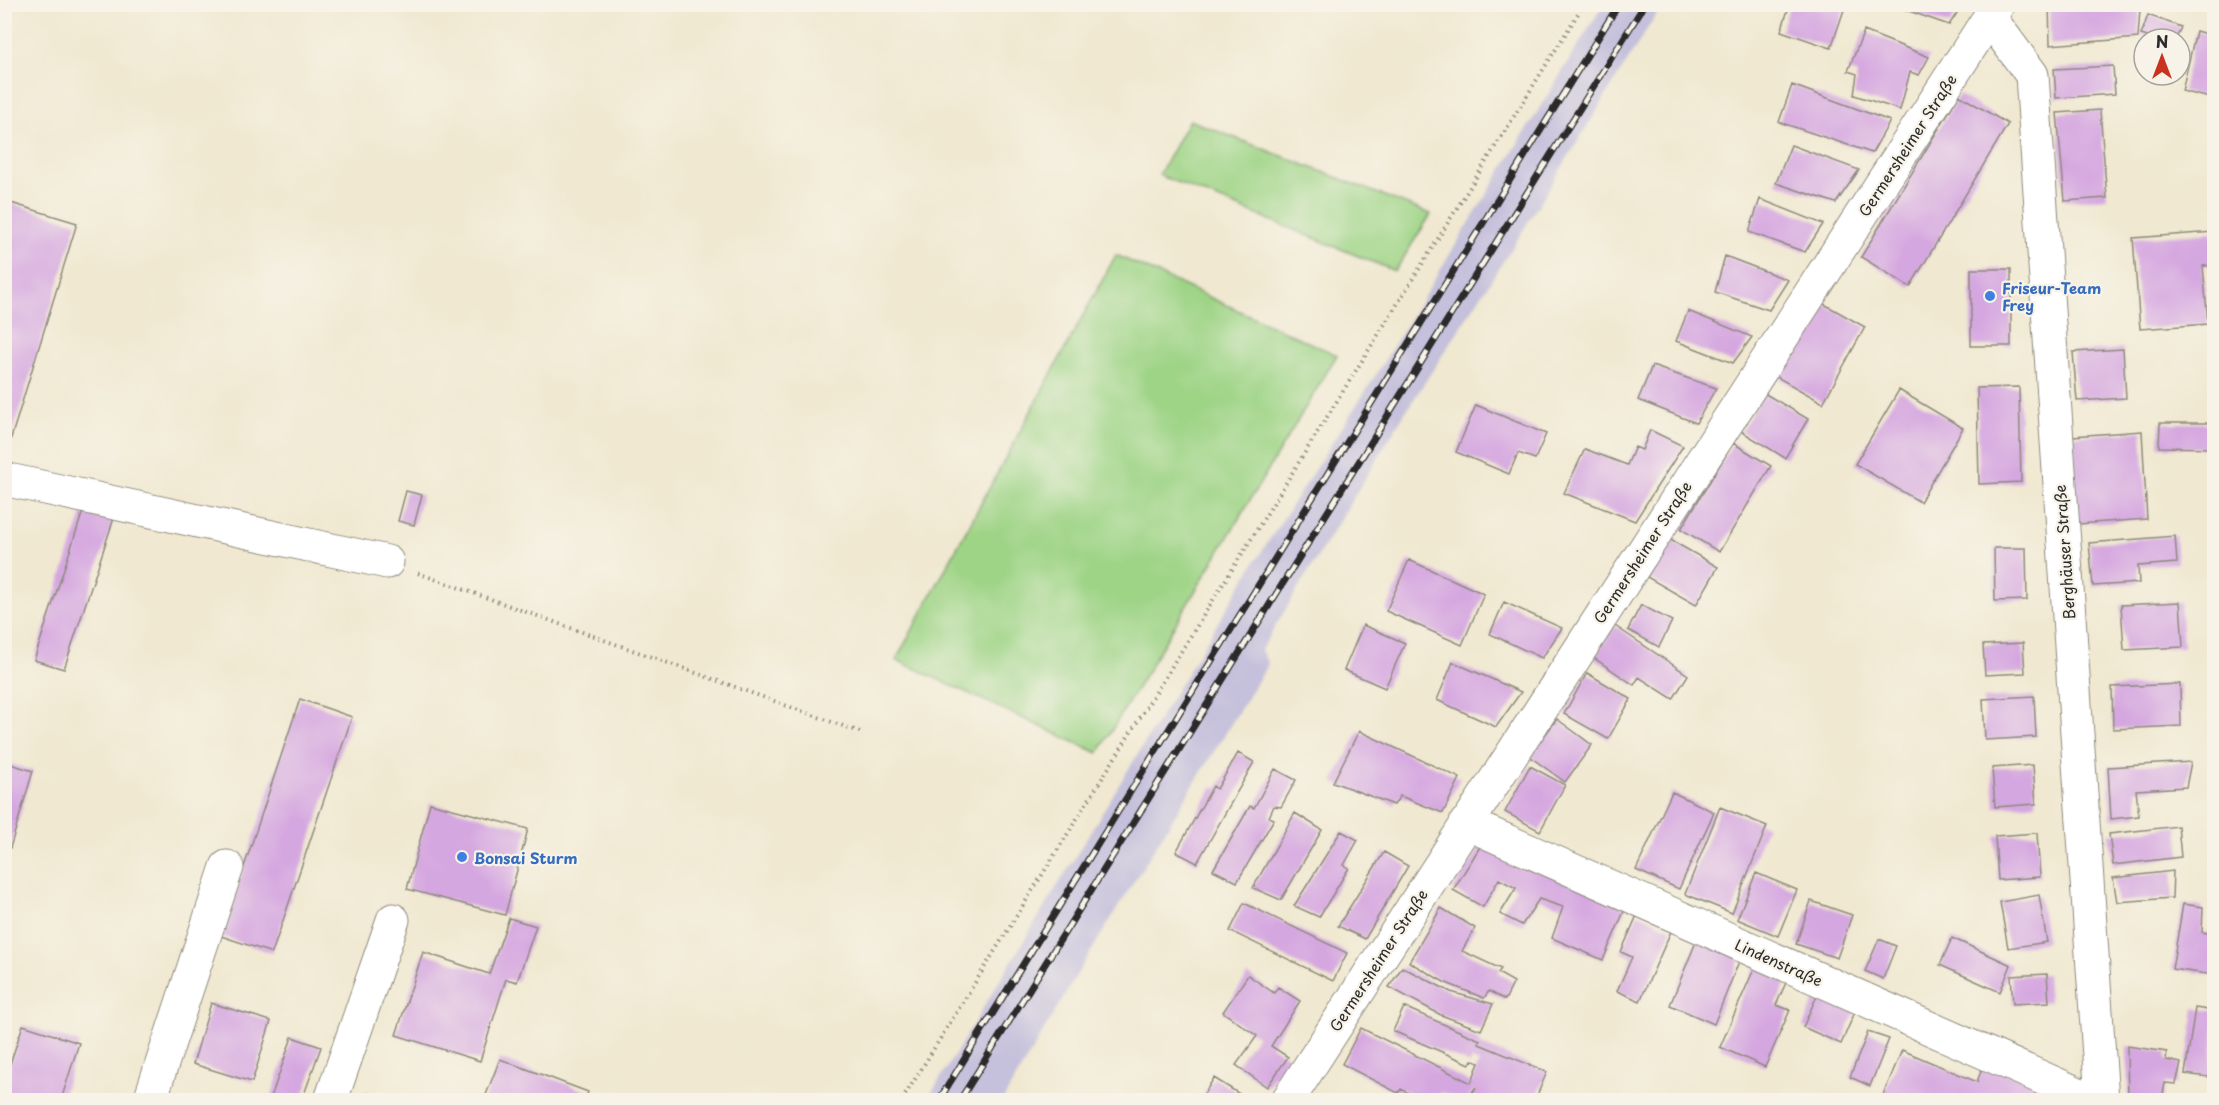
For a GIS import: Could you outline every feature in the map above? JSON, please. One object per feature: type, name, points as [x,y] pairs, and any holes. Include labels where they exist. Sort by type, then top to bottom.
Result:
[{"type":"street","name":"Germersheimer Straße","points":[[1288,1101],[1994,11]]},
{"type":"street","name":"Berghäuser Straße","points":[[1994,11],[2032,75],[2102,1101]]},
{"type":"street","points":[[4,479],[387,562]]},
{"type":"street","name":"Lindenstraße","points":[[1466,823],[2092,1101]]},
{"type":"street","points":[[150,1101],[227,867]]},
{"type":"street","points":[[331,1101],[393,920]]},
{"type":"path","points":[[902,1101],[1584,4]]},
{"type":"path","points":[[387,562],[860,732]]},
{"type":"shaded area","points":[[1603,5],[1662,5],[1512,248],[1401,419],[1261,650],[1268,664],[1085,961],[1003,1100],[927,1100],[1253,565],[1372,381]]},
{"type":"green space","points":[[1189,120],[1431,214],[1395,271],[1159,175]]},
{"type":"green space","points":[[1116,255],[1337,355],[1098,753],[896,660]]},
{"type":"building","points":[[1790,4],[1846,4],[1831,48],[1781,31]]},
{"type":"building","points":[[1889,4],[1963,4],[1949,25]]},
{"type":"building","points":[[2049,4],[2122,4],[2140,9],[2139,27],[2132,27],[2132,38],[2050,45]]},
{"type":"building","points":[[2148,15],[2181,27],[2144,27]]},
{"type":"building","points":[[1864,31],[1929,57],[1919,75],[1910,72],[1900,110],[1854,95],[1857,74],[1848,71]]},
{"type":"building","points":[[2196,31],[2214,36],[2214,99],[2182,91],[2183,87],[2192,87],[2192,48]]},
{"type":"building","points":[[2113,66],[2115,94],[2056,98],[2054,69]]},
{"type":"building","points":[[1792,85],[1890,121],[1872,153],[1779,122]]},
{"type":"building","points":[[1959,95],[2008,124],[1910,287],[1861,257]]},
{"type":"building","points":[[2100,110],[2107,198],[2065,201],[2057,113]]},
{"type":"building","points":[[1791,145],[1859,170],[1836,203],[1776,183]]},
{"type":"building","points":[[1760,199],[1823,224],[1805,252],[1749,232]]},
{"type":"building","points":[[11,203],[77,223],[8,448],[4,447],[4,223]]},
{"type":"building","points":[[2214,232],[2214,265],[2203,266],[2208,324],[2140,329],[2133,238]]},
{"type":"building","points":[[1725,256],[1788,280],[1769,310],[1715,292]]},
{"type":"building","points":[[1971,269],[2011,269],[2011,346],[1971,346]]},
{"type":"building","points":[[1817,300],[1865,327],[1823,403],[1775,376]]},
{"type":"building","points":[[1688,311],[1752,337],[1733,363],[1676,341]]},
{"type":"building","points":[[2123,349],[2126,398],[2077,401],[2073,352]]},
{"type":"building","points":[[1652,366],[1716,388],[1696,423],[1638,400]]},
{"type":"building","points":[[2019,387],[2021,482],[1979,484],[1977,388]]},
{"type":"building","points":[[1899,390],[1963,428],[1920,502],[1855,464]]},
{"type":"building","points":[[1764,393],[1808,419],[1785,458],[1741,431]]},
{"type":"building","points":[[1476,405],[1546,434],[1535,459],[1518,453],[1509,474],[1456,452]]},
{"type":"building","points":[[2160,423],[2214,423],[2214,448],[2159,447]]},
{"type":"building","points":[[1650,430],[1683,446],[1635,521],[1564,493],[1585,449],[1627,465],[1635,447],[1642,450]]},
{"type":"building","points":[[2142,431],[2147,519],[2078,524],[2073,436]]},
{"type":"building","points":[[1733,443],[1771,466],[1719,552],[1681,529]]},
{"type":"building","points":[[406,491],[422,495],[414,525],[398,521]]},
{"type":"building","points":[[84,508],[114,518],[64,669],[34,660]]},
{"type":"building","points":[[2175,536],[2177,563],[2138,566],[2139,583],[2093,586],[2089,543]]},
{"type":"building","points":[[1669,539],[1718,567],[1696,605],[1647,577]]},
{"type":"building","points":[[1994,548],[2026,548],[2027,600],[1995,601]]},
{"type":"building","points":[[1409,560],[1484,594],[1462,645],[1386,611]]},
{"type":"building","points":[[1504,602],[1562,628],[1542,658],[1490,634]]},
{"type":"building","points":[[2180,602],[2183,647],[2124,650],[2121,605]]},
{"type":"building","points":[[1641,605],[1672,621],[1659,647],[1628,630]]},
{"type":"building","points":[[1363,625],[1405,643],[1385,688],[1344,670]]},
{"type":"building","points":[[1615,626],[1688,675],[1673,699],[1639,677],[1634,685],[1594,658]]},
{"type":"building","points":[[2023,643],[2025,673],[1985,675],[1983,645]]},
{"type":"building","points":[[1453,662],[1521,692],[1496,727],[1437,700]]},
{"type":"building","points":[[1587,673],[1631,699],[1608,739],[1564,714]]},
{"type":"building","points":[[2180,684],[2181,726],[2113,729],[2112,687]]},
{"type":"building","points":[[2034,696],[2036,737],[1985,740],[1983,699]]},
{"type":"building","points":[[300,699],[352,717],[272,953],[221,936]]},
{"type":"building","points":[[1557,719],[1592,745],[1565,782],[1529,756]]},
{"type":"building","points":[[1359,731],[1460,778],[1443,813],[1400,796],[1394,805],[1333,782]]},
{"type":"building","points":[[1238,753],[1254,762],[1197,863],[1176,852],[1213,786],[1217,789]]},
{"type":"building","points":[[4,762],[33,771],[10,848],[4,846]]},
{"type":"building","points":[[2191,762],[2186,787],[2136,790],[2139,816],[2111,819],[2108,767]]},
{"type":"building","points":[[2033,765],[2036,804],[1995,807],[1992,768]]},
{"type":"building","points":[[1530,766],[1565,785],[1540,831],[1505,812]]},
{"type":"building","points":[[1275,769],[1296,780],[1281,807],[1274,806],[1269,817],[1274,819],[1237,882],[1213,870],[1250,806],[1254,808]]},
{"type":"building","points":[[1672,792],[1714,812],[1679,889],[1636,870]]},
{"type":"building","points":[[430,803],[528,829],[505,915],[407,889]]},
{"type":"building","points":[[1720,807],[1767,826],[1732,913],[1685,894]]},
{"type":"building","points":[[1295,813],[1322,830],[1281,900],[1253,888]]},
{"type":"building","points":[[2178,826],[2181,857],[2113,865],[2109,834]]},
{"type":"building","points":[[1341,831],[1358,840],[1344,865],[1349,868],[1319,917],[1294,906]]},
{"type":"building","points":[[2037,833],[2040,877],[1998,880],[1995,836]]},
{"type":"building","points":[[1483,842],[1626,907],[1603,960],[1552,938],[1563,907],[1539,899],[1522,925],[1500,914],[1516,888],[1499,879],[1483,907],[1453,890]]},
{"type":"building","points":[[1384,852],[1408,866],[1365,939],[1338,926]]},
{"type":"building","points":[[2173,871],[2172,898],[2117,902],[2113,878]]},
{"type":"building","points":[[1756,873],[1797,890],[1778,936],[1737,919]]},
{"type":"building","points":[[2039,895],[2047,942],[2008,948],[2000,902]]},
{"type":"building","points":[[1811,901],[1852,915],[1837,958],[1796,944]]},
{"type":"building","points":[[1244,903],[1347,953],[1333,981],[1230,931]]},
{"type":"building","points":[[2183,904],[2203,907],[2202,932],[2214,934],[2214,975],[2172,969]]},
{"type":"building","points":[[1441,908],[1475,928],[1462,951],[1501,969],[1498,973],[1514,982],[1505,1000],[1489,991],[1484,998],[1444,982],[1409,962]]},
{"type":"building","points":[[1638,913],[1672,929],[1640,1001],[1617,991],[1632,957],[1621,952]]},
{"type":"building","points":[[509,918],[536,926],[517,982],[506,979],[480,1061],[396,1035],[423,952],[489,974]]},
{"type":"building","points":[[1698,937],[1742,954],[1714,1024],[1670,1005]]},
{"type":"building","points":[[1952,938],[2011,965],[2000,992],[1940,965]]},
{"type":"building","points":[[1879,939],[1896,946],[1883,979],[1865,971]]},
{"type":"building","points":[[1757,962],[1789,976],[1776,1005],[1790,1010],[1765,1067],[1720,1047]]},
{"type":"building","points":[[1402,967],[1451,992],[1493,1004],[1481,1030],[1441,1015],[1389,987]]},
{"type":"building","points":[[2047,974],[2049,1002],[2013,1004],[2011,976]]},
{"type":"building","points":[[1248,975],[1274,993],[1278,987],[1300,1001],[1271,1046],[1288,1057],[1267,1087],[1236,1065],[1257,1036],[1223,1012]]},
{"type":"building","points":[[1820,989],[1858,1005],[1841,1044],[1803,1027]]},
{"type":"building","points":[[211,1003],[271,1021],[252,1082],[193,1064]]},
{"type":"building","points":[[1404,1007],[1480,1040],[1479,1044],[1547,1072],[1535,1100],[1469,1100],[1476,1087],[1466,1100],[1457,1100],[1441,1092],[1435,1100],[1421,1100],[1401,1089],[1398,1093],[1342,1064],[1361,1028],[1471,1083],[1479,1063],[1472,1060],[1470,1064],[1393,1031]]},
{"type":"building","points":[[2195,1008],[2214,1011],[2214,1042],[2209,1077],[2185,1074]]},
{"type":"building","points":[[23,1025],[79,1043],[61,1100],[4,1100],[4,1082]]},
{"type":"building","points":[[1868,1032],[1889,1039],[1870,1086],[1850,1077]]},
{"type":"building","points":[[292,1037],[321,1047],[302,1100],[270,1100]]},
{"type":"building","points":[[2127,1046],[2167,1052],[2166,1060],[2181,1063],[2176,1084],[2165,1083],[2162,1100],[2128,1100]]},
{"type":"building","points":[[1902,1050],[1977,1082],[1984,1063],[2076,1100],[1881,1100]]},
{"type":"building","points":[[500,1059],[588,1092],[585,1100],[484,1100]]},
{"type":"building","points":[[1214,1078],[1249,1100],[1200,1100]]},
{"type":"building","points":[[367,1093],[387,1100],[365,1100]]},
{"type":"railway","points":[[939,1100],[1619,4]]},
{"type":"railway","points":[[960,1100],[1645,4]]},
{"type":"place","name":"Friseur-Team Frey","points":[[1990,296]]},
{"type":"place","name":"Bonsai Sturm","points":[[462,857]]}]
